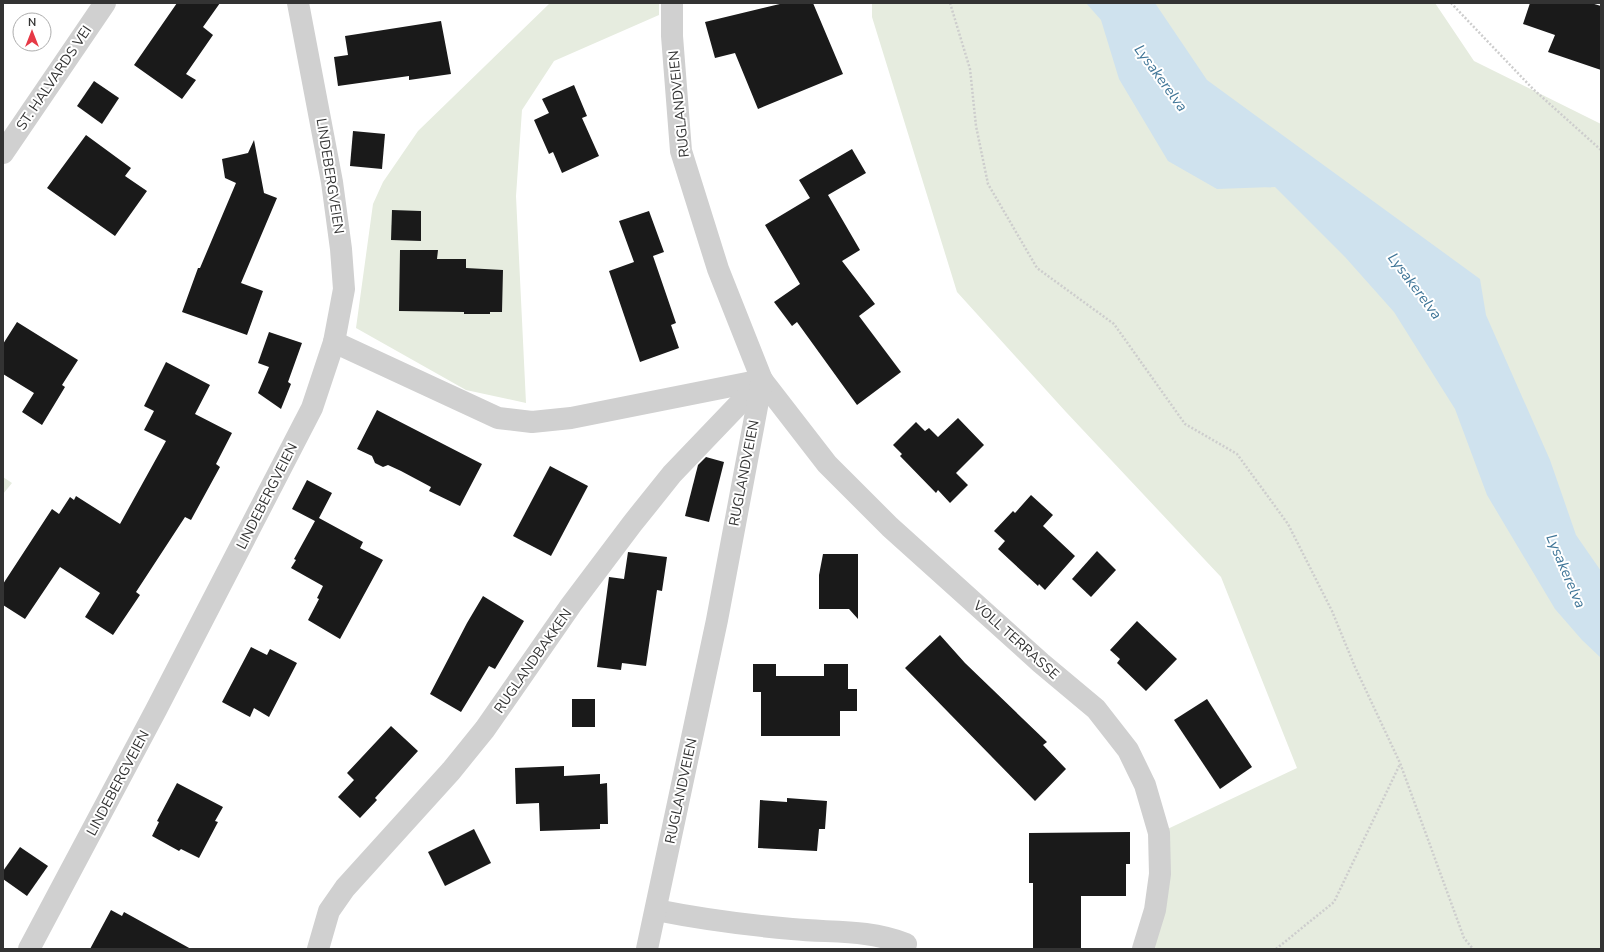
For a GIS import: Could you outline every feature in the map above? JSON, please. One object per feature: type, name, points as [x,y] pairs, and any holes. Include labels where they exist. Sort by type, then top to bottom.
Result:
[{"type":"street","name":"ST. HALVARDS VEI","points":[[3,153],[105,3]]},
{"type":"street","name":"LINDEBERGVEIEN","points":[[29,949],[156,710],[312,408],[334,342],[344,289],[341,249],[332,182],[298,3]]},
{"type":"street","name":"RUGLANDVEIEN","points":[[647,949],[717,620],[762,380],[718,269],[681,151],[672,36],[672,3]]},
{"type":"street","points":[[334,342],[498,418],[532,422],[571,418],[762,380]]},
{"type":"street","name":"RUGLANDBAKKEN","points":[[318,949],[329,911],[345,888],[451,771],[485,729],[571,605],[672,474],[762,380]]},
{"type":"street","name":"VOLL TERRASSE","points":[[762,380],[827,464],[896,532],[1040,663],[1096,709],[1128,750],[1145,785],[1159,833],[1160,874],[1155,910],[1143,949]]},
{"type":"street","points":[[656,910],[703,919],[792,930],[864,932],[894,939],[906,944]]},
{"type":"path","points":[[950,3],[970,70],[976,126],[988,184],[1038,268],[1114,324],[1186,424],[1236,454],[1288,524],[1332,611],[1355,668],[1400,763],[1464,938],[1473,949]]},
{"type":"path","points":[[1451,3],[1533,89],[1601,150]]},
{"type":"path","points":[[1276,949],[1334,902],[1400,763]]},
{"type":"shaded area","points":[[550,3],[659,3],[659,15],[554,61],[522,110],[516,196],[526,403],[466,390],[356,328],[373,204],[383,182],[418,131]]},
{"type":"shaded area","points":[[872,3],[1435,3],[1474,61],[1601,124],[1601,949],[1143,949],[1159,833],[1297,768],[1221,577],[1066,412],[957,292],[872,17]]},
{"type":"shaded area","points":[[3,477],[12,483],[3,494]]},
{"type":"water","name":"Lysakerelva","points":[[1086,3],[1155,3],[1207,80],[1480,279],[1486,315],[1550,460],[1576,535],[1601,571],[1601,658],[1582,640],[1555,609],[1487,495],[1455,409],[1394,312],[1345,257],[1275,187],[1217,189],[1168,161],[1119,79],[1101,20]]},
{"type":"building","points":[[177,3],[220,3],[203,27],[213,35],[186,74],[196,80],[182,99],[134,65]]},
{"type":"building","points":[[784,3],[813,3],[843,74],[758,109],[735,53],[715,58],[705,22]]},
{"type":"building","points":[[1530,3],[1591,3],[1601,6],[1601,70],[1548,52],[1555,35],[1523,24]]},
{"type":"building","points":[[441,21],[451,74],[409,80],[409,76],[338,86],[334,57],[348,55],[345,36]]},
{"type":"building","points":[[94,81],[119,98],[102,124],[77,106]]},
{"type":"building","points":[[574,85],[587,116],[582,118],[599,156],[562,173],[553,152],[549,154],[534,120],[549,113],[542,99]]},
{"type":"building","points":[[353,131],[385,134],[382,169],[350,166]]},
{"type":"building","points":[[86,135],[131,168],[125,176],[147,191],[115,236],[47,188]]},
{"type":"building","points":[[254,140],[264,193],[277,198],[241,283],[263,291],[247,335],[182,312],[198,268],[200,268],[236,183],[225,178],[222,159],[248,153]]},
{"type":"building","points":[[852,149],[866,173],[828,195],[860,250],[842,261],[875,304],[859,316],[901,372],[857,405],[797,322],[792,326],[774,302],[800,284],[765,225],[810,198],[799,180]]},
{"type":"building","points":[[392,210],[421,211],[421,241],[391,240]]},
{"type":"building","points":[[649,211],[664,252],[653,256],[676,323],[671,325],[679,348],[640,362],[609,271],[634,262],[619,221]]},
{"type":"building","points":[[400,250],[438,250],[437,259],[466,259],[466,268],[503,270],[502,312],[490,312],[490,314],[464,314],[464,312],[399,311]]},
{"type":"building","points":[[17,322],[78,360],[62,385],[65,387],[42,425],[22,412],[34,393],[3,374],[3,344]]},
{"type":"building","points":[[269,332],[302,343],[288,382],[291,384],[281,409],[258,393],[269,367],[258,363]]},
{"type":"building","points":[[166,362],[210,385],[195,414],[232,433],[216,464],[220,467],[191,520],[185,517],[136,592],[140,595],[113,635],[85,617],[100,593],[60,567],[25,619],[3,605],[3,584],[52,509],[59,514],[70,497],[74,500],[76,496],[120,524],[166,441],[144,430],[154,411],[144,406]]},
{"type":"building","points":[[377,410],[482,464],[460,506],[429,491],[431,487],[401,471],[388,465],[383,467],[375,463],[372,456],[357,449]]},
{"type":"building","points":[[958,418],[984,445],[956,473],[968,485],[950,503],[938,490],[936,493],[900,456],[902,454],[893,445],[916,422],[925,431],[929,428],[938,437]]},
{"type":"building","points":[[706,457],[724,462],[709,522],[685,516],[698,465]]},
{"type":"building","points":[[550,466],[588,486],[551,556],[513,536]]},
{"type":"building","points":[[307,480],[332,493],[319,518],[363,542],[360,548],[383,560],[340,639],[308,620],[319,599],[317,598],[323,586],[291,568],[296,560],[294,559],[315,521],[292,509]]},
{"type":"building","points":[[1031,495],[1053,515],[1043,526],[1075,556],[1045,590],[1039,584],[1038,586],[998,549],[1005,541],[994,531],[1013,511],[1015,513]]},
{"type":"building","points":[[1097,551],[1116,570],[1091,597],[1072,579]]},
{"type":"building","points":[[628,552],[667,557],[662,591],[657,590],[646,666],[622,663],[621,670],[597,667],[609,577],[624,579]]},
{"type":"building","points":[[823,554],[858,554],[858,619],[849,609],[819,609],[819,575]]},
{"type":"building","points":[[483,596],[524,621],[495,669],[489,666],[461,712],[430,694],[467,623]]},
{"type":"building","points":[[1137,621],[1177,659],[1146,691],[1117,663],[1120,659],[1110,650]]},
{"type":"building","points":[[940,635],[965,663],[1047,742],[1043,745],[1066,769],[1035,801],[905,668]]},
{"type":"building","points":[[251,647],[267,655],[270,649],[297,663],[269,717],[254,708],[250,717],[222,702]]},
{"type":"building","points":[[753,664],[776,664],[776,676],[824,676],[824,664],[848,664],[848,689],[857,689],[857,711],[840,711],[840,736],[761,736],[761,692],[753,692]]},
{"type":"building","points":[[572,699],[595,699],[595,727],[572,727]]},
{"type":"building","points":[[1207,699],[1252,767],[1220,789],[1174,720]]},
{"type":"building","points":[[391,726],[418,751],[375,798],[377,800],[360,818],[338,797],[354,780],[347,773]]},
{"type":"building","points":[[564,766],[564,776],[600,774],[600,784],[607,783],[608,824],[600,824],[600,829],[540,831],[539,803],[516,804],[515,768]]},
{"type":"building","points":[[177,783],[223,807],[215,821],[218,822],[199,858],[181,849],[179,851],[152,836],[159,822],[157,821]]},
{"type":"building","points":[[787,798],[827,801],[825,829],[819,829],[817,851],[758,848],[760,800],[787,802]]},
{"type":"building","points":[[474,829],[491,863],[445,886],[428,852]]},
{"type":"building","points":[[1130,832],[1130,864],[1126,864],[1126,896],[1081,896],[1081,949],[1033,949],[1033,883],[1029,883],[1029,833]]},
{"type":"building","points":[[20,847],[48,866],[27,896],[3,879],[3,871]]},
{"type":"building","points":[[111,910],[122,916],[124,912],[191,949],[90,949]]}]
